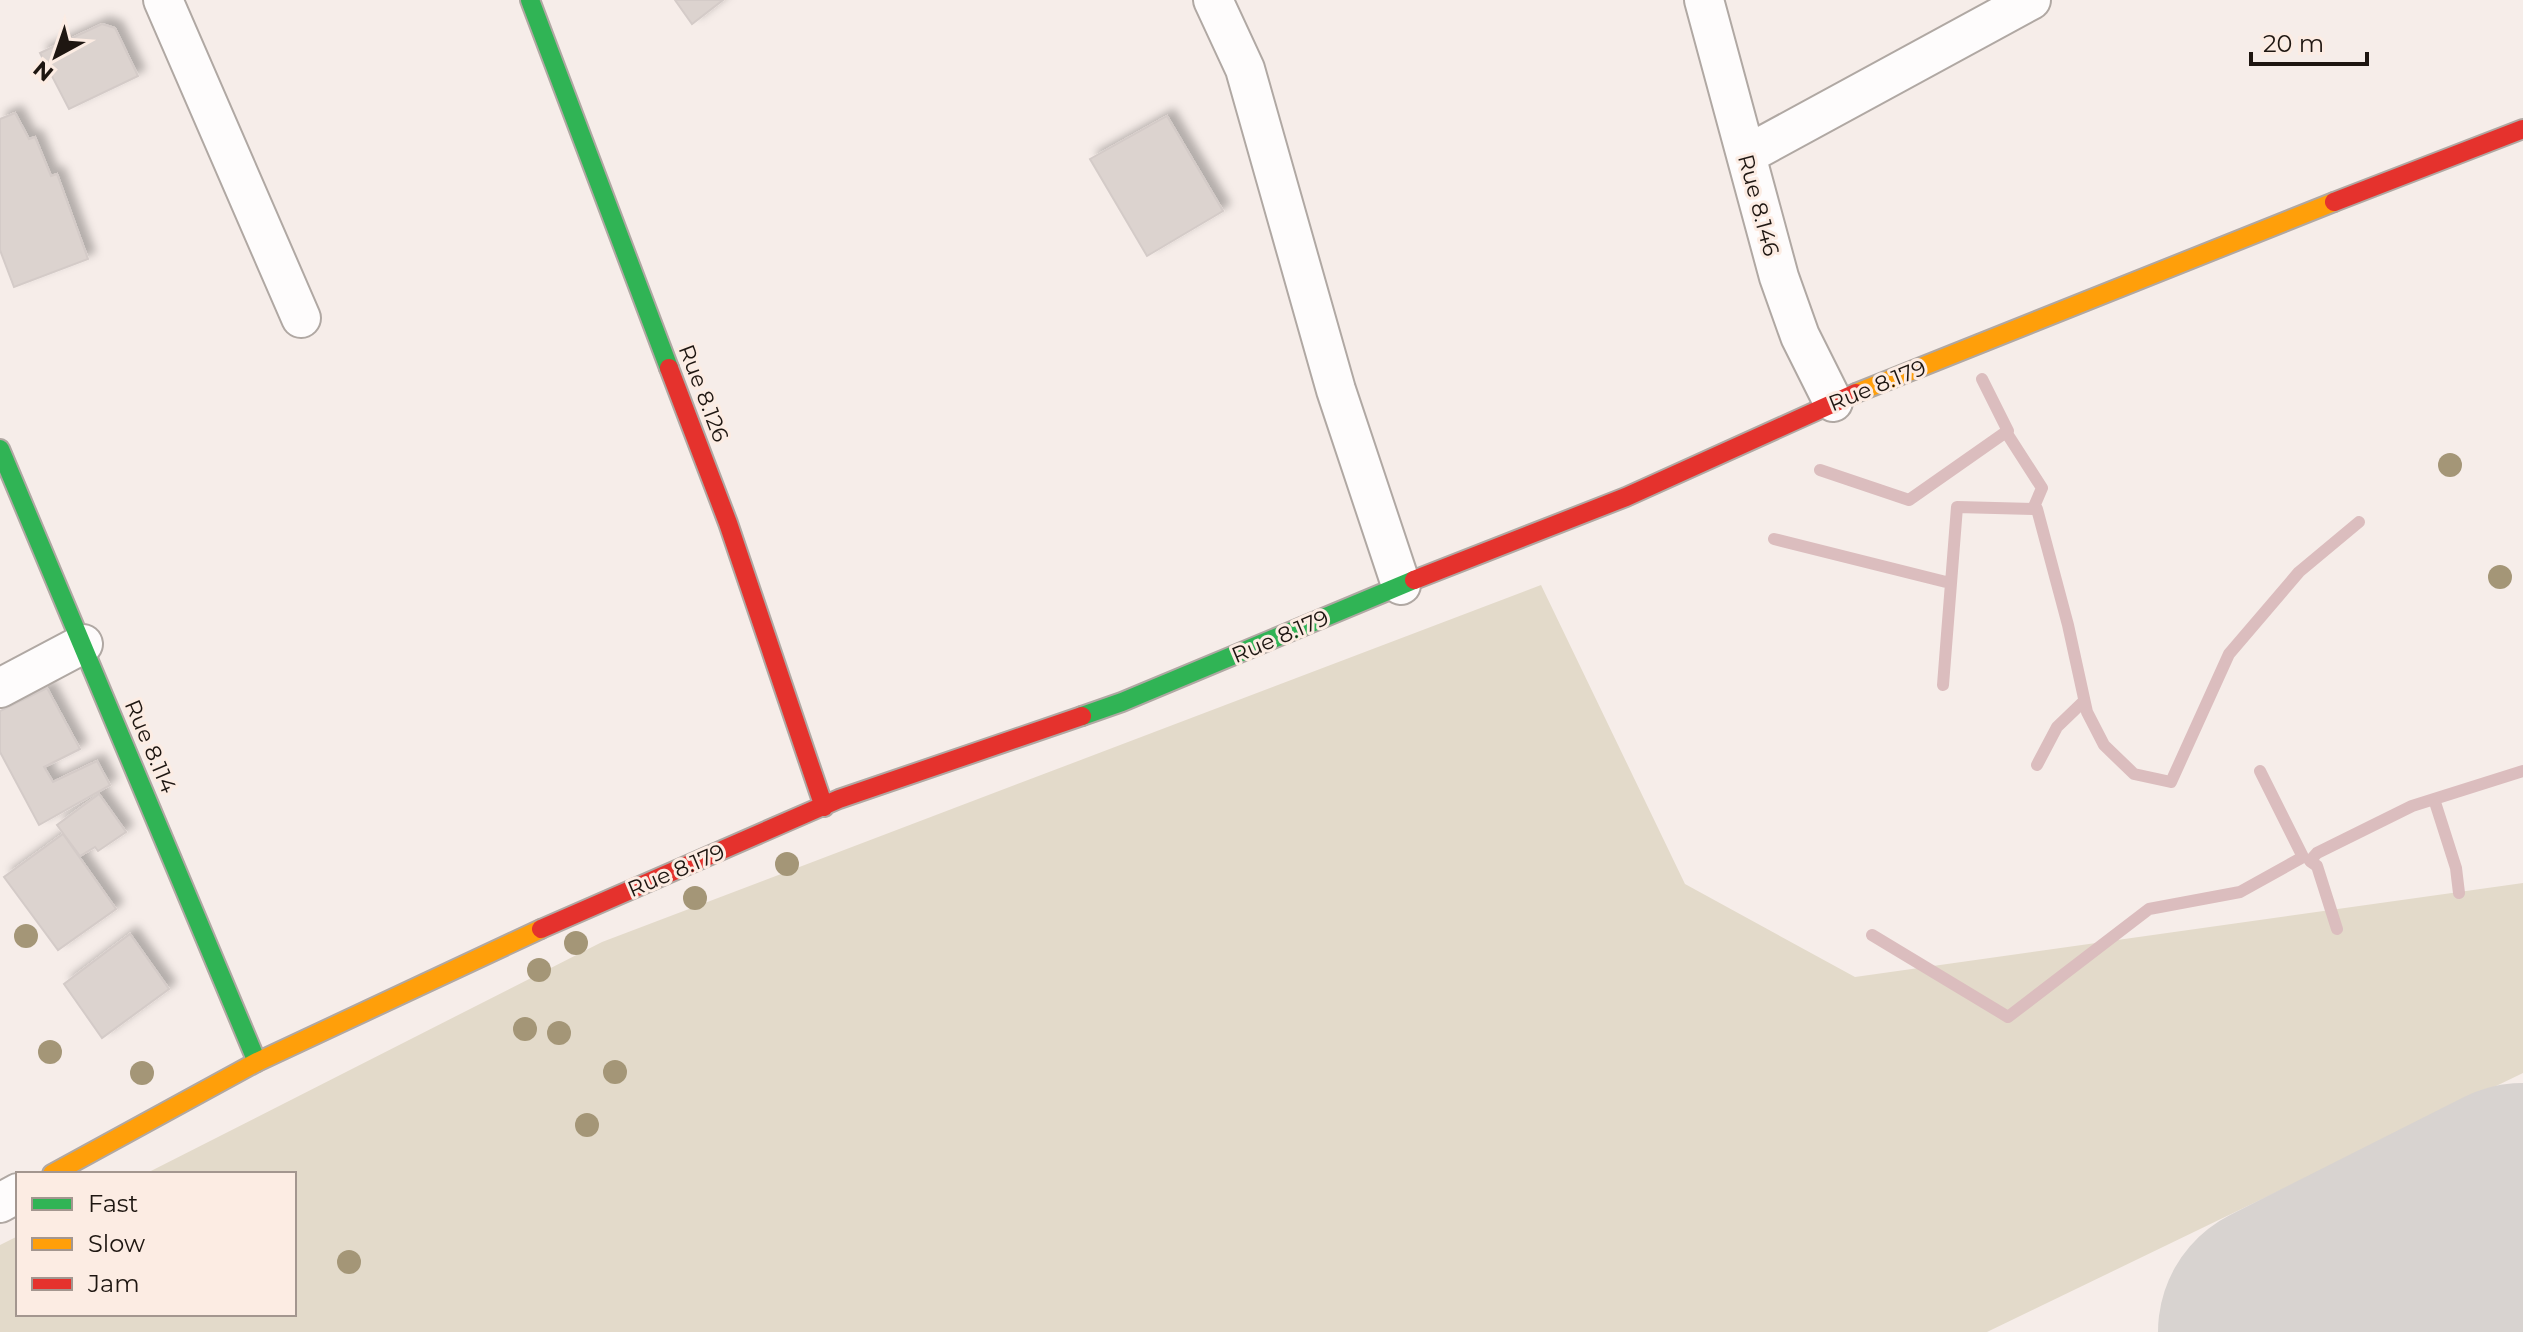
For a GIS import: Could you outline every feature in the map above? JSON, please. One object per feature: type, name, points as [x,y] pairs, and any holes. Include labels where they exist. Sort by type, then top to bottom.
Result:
[{"type":"street","points":[[163,0],[301,318]]},
{"type":"street","name":"Rue 8.126","points":[[530,0],[728,523],[824,807]]},
{"type":"street","points":[[1213,0],[1245,69],[1336,390],[1401,585]]},
{"type":"street","name":"Rue 8.146","points":[[1704,0],[1779,277],[1800,336],[1833,402]]},
{"type":"street","points":[[1746,155],[2031,0]]},
{"type":"street","name":"Rue 8.179","points":[[56,1172],[257,1062],[497,948],[824,807],[1122,702],[1401,585],[1626,497],[1833,402],[2523,129]]},
{"type":"street","name":"Rue 8.114","points":[[0,449],[257,1062]]},
{"type":"street","points":[[0,688],[83,644]]},
{"type":"shaded area","points":[[1541,585],[1685,884],[1855,977],[2523,883],[2523,1073],[1987,1332],[0,1332],[0,1245],[16,1237],[16,1316],[296,1316],[296,1172],[149,1172],[602,942]]},
{"type":"building","points":[[675,0],[723,0],[692,24]]},
{"type":"building","points":[[102,24],[115,28],[138,76],[69,109],[40,53]]},
{"type":"building","points":[[15,113],[29,139],[35,137],[51,176],[57,174],[88,259],[14,287],[0,250],[0,119]]},
{"type":"building","points":[[1167,116],[1223,211],[1147,256],[1090,159]]},
{"type":"building","points":[[47,688],[80,749],[44,767],[53,782],[97,761],[110,785],[39,825],[0,752],[0,711]]},
{"type":"building","points":[[99,794],[126,832],[98,851],[95,847],[80,856],[57,825]]},
{"type":"building","points":[[63,834],[116,909],[58,950],[4,877]]},
{"type":"building","points":[[130,934],[169,989],[102,1038],[64,984]]},
{"type":"waterway","points":[[1982,379],[2006,432],[2042,488],[2033,509]]},
{"type":"waterway","points":[[1820,470],[1909,500],[2006,432]]},
{"type":"waterway","points":[[1943,685],[1957,507],[2033,509]]},
{"type":"waterway","points":[[2033,509],[2037,509],[2068,625],[2087,712],[2104,745],[2134,774],[2171,782],[2229,654],[2299,572],[2359,522]]},
{"type":"waterway","points":[[1774,539],[1950,583]]},
{"type":"waterway","points":[[2037,765],[2057,727],[2083,702]]},
{"type":"waterway","points":[[1872,935],[2008,1017],[2149,909],[2240,892],[2303,857],[2260,771]]},
{"type":"waterway","points":[[2337,929],[2317,866],[2310,861],[2317,853],[2412,806],[2523,771]]},
{"type":"waterway","points":[[2434,799],[2456,868],[2459,893]]},
{"type":"taxiway","points":[[2405,1274],[2490,1249],[2523,1250]]},
{"type":"runway","points":[[2289,1332],[2523,1214]]},
{"type":"traffic: fast","points":[[530,0],[669,368]]},
{"type":"traffic: fast","points":[[0,449],[257,1062]]},
{"type":"traffic: fast","points":[[1082,716],[1414,580]]},
{"type":"traffic: slow","points":[[1856,393],[2334,202]]},
{"type":"traffic: slow","points":[[56,1172],[257,1062],[541,929]]},
{"type":"traffic: jam","points":[[2334,202],[2523,129]]},
{"type":"traffic: jam","points":[[669,368],[728,523],[824,807]]},
{"type":"traffic: jam","points":[[1414,580],[1626,497],[1856,393]]},
{"type":"traffic: jam","points":[[541,929],[839,799],[1082,716]]}]
